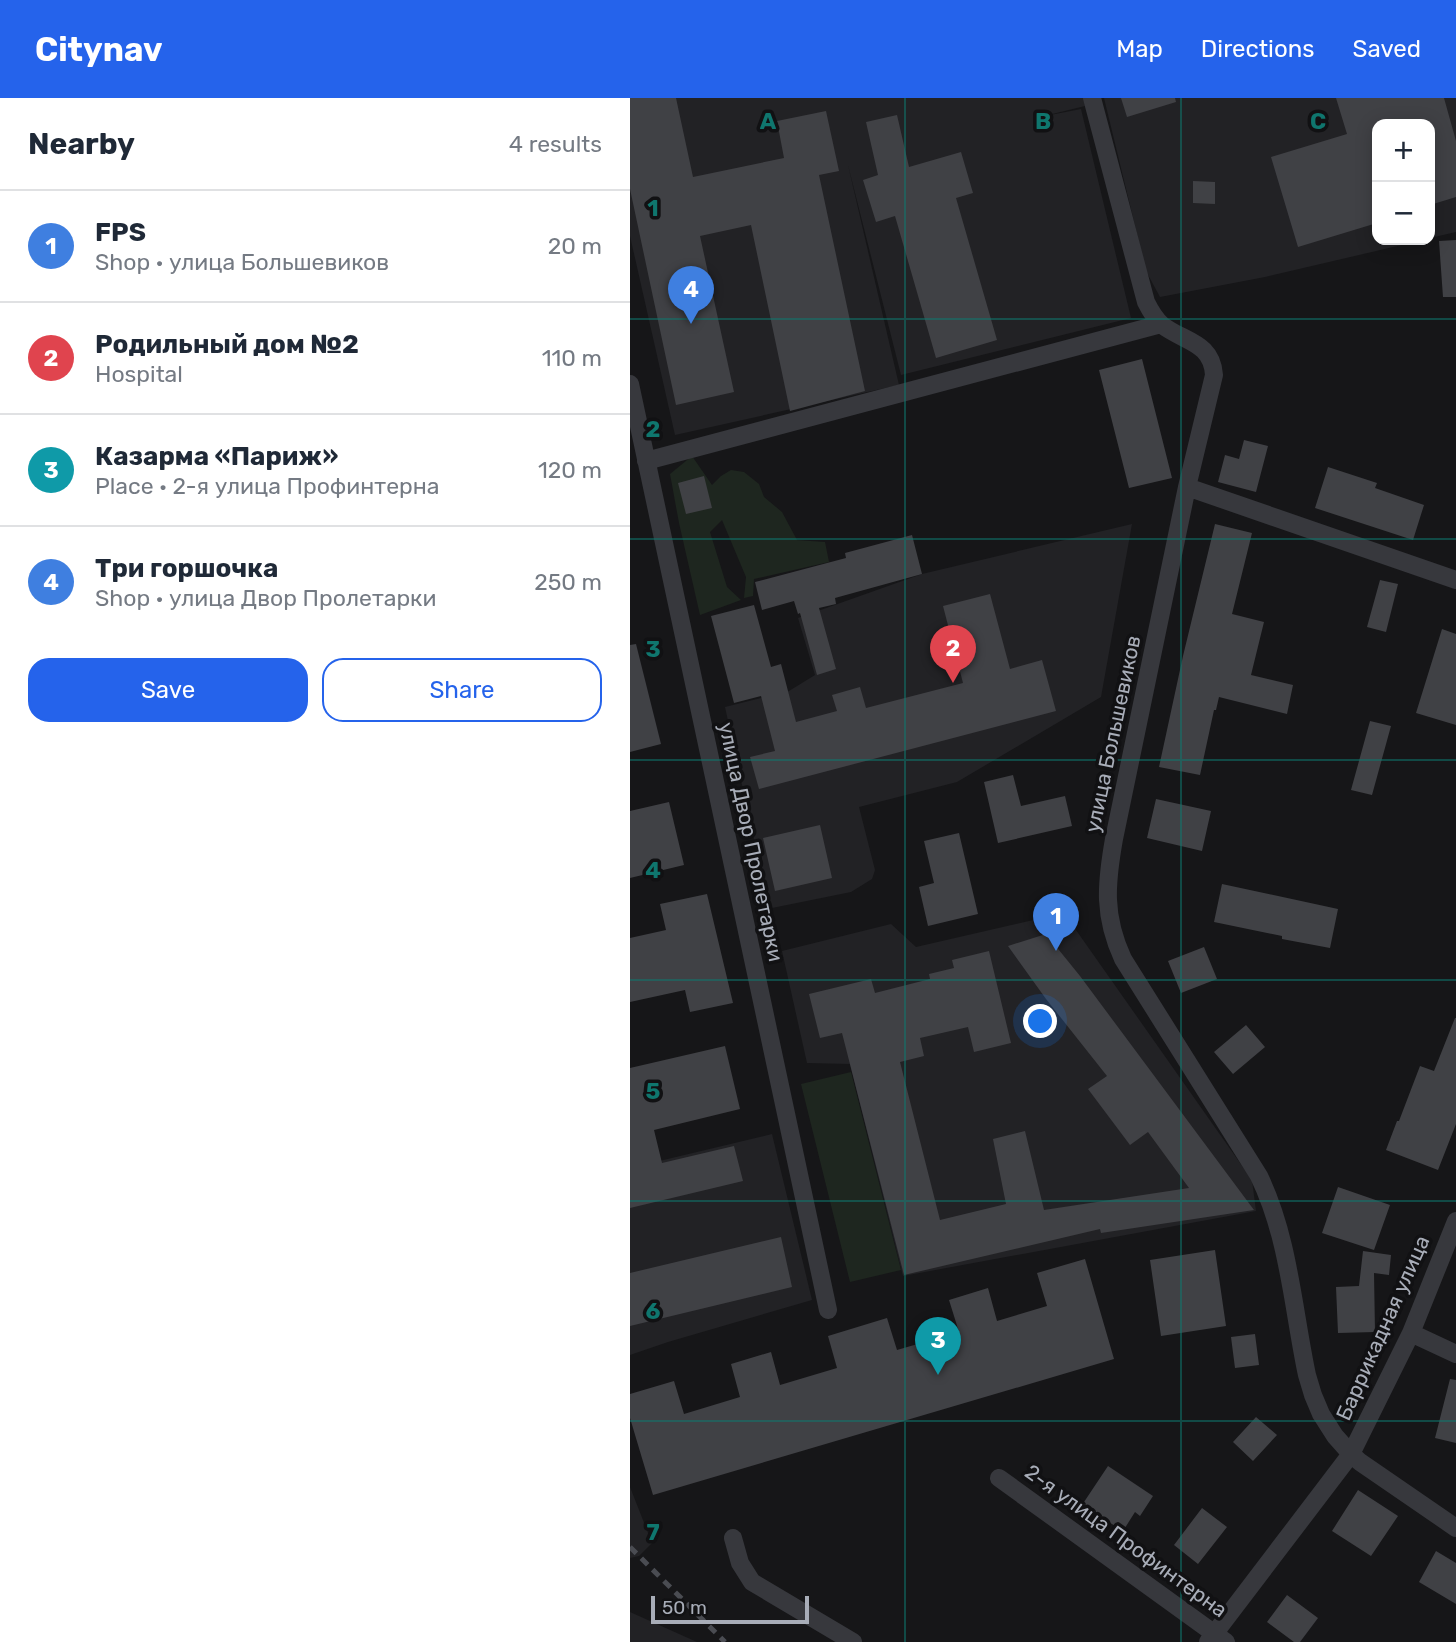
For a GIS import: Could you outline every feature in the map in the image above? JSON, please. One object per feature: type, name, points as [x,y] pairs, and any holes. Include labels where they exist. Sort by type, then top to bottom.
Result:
[{"type":"street","name":"улица Большевиков","points":[[1092,98],[1142,294],[1161,324],[1202,348],[1214,369],[1187,487],[1109,869],[1108,915],[1123,959],[1259,1176],[1269,1198],[1280,1232],[1307,1375],[1321,1414],[1335,1436],[1360,1462],[1456,1528]]},
{"type":"street","points":[[646,461],[1161,324]]},
{"type":"street","name":"улица Двор Пролетарки","points":[[630,384],[828,1310]]},
{"type":"street","points":[[1187,487],[1456,580]]},
{"type":"street","name":"Баррикадная улица","points":[[1216,1639],[1351,1454],[1411,1334],[1456,1221]]},
{"type":"street","points":[[1411,1334],[1456,1354]]},
{"type":"street","name":"2-я улица Профинтерна","points":[[999,1478],[1216,1639]]},
{"type":"street","points":[[733,1538],[740,1563],[752,1582],[853,1642]]},
{"type":"shaded area","points":[[630,98],[1083,98],[1085,106],[1040,117],[1081,109],[1131,318],[901,375],[848,165],[899,385],[675,435],[630,236]]},
{"type":"shaded area","points":[[1104,98],[1456,98],[1456,232],[1435,237],[1435,119],[1372,119],[1372,245],[1402,245],[1265,277],[1160,297],[1146,271]]},
{"type":"shaded area","points":[[692,456],[712,485],[731,470],[744,472],[759,484],[764,497],[782,512],[797,540],[825,542],[829,562],[754,579],[753,596],[744,598],[746,577],[722,520],[710,532],[727,587],[741,600],[700,615],[670,474]]},
{"type":"shaded area","points":[[1132,524],[1101,697],[957,782],[859,807],[875,870],[872,879],[851,892],[772,908],[725,707],[789,691],[815,675],[798,618],[922,574]]},
{"type":"shaded area","points":[[1064,913],[1252,1180],[1256,1211],[903,1276],[850,1064],[807,1063],[782,951],[891,924],[916,947]]},
{"type":"shaded area","points":[[851,1072],[901,1270],[850,1282],[801,1084]]},
{"type":"shaded area","points":[[772,1134],[812,1300],[630,1355],[630,1168]]},
{"type":"shaded area","points":[[630,1487],[652,1543],[639,1556],[630,1558]]},
{"type":"shaded area","points":[[630,1612],[697,1642],[630,1642]]},
{"type":"building","points":[[630,98],[676,98],[693,177],[784,158],[777,121],[826,111],[839,171],[819,175],[865,391],[790,411],[751,225],[700,236],[734,392],[676,405],[630,189]]},
{"type":"building","points":[[1121,98],[1175,98],[1176,102],[1127,117]]},
{"type":"building","points":[[1336,98],[1444,98],[1456,141],[1456,197],[1435,203],[1435,119],[1372,119],[1372,225],[1298,247],[1271,157],[1347,134]]},
{"type":"building","points":[[897,115],[909,167],[961,152],[973,193],[956,198],[997,340],[936,358],[895,216],[876,222],[863,180],[878,175],[866,122]]},
{"type":"building","points":[[1193,181],[1215,182],[1215,204],[1193,203]]},
{"type":"building","points":[[1456,240],[1456,297],[1443,297],[1439,241]]},
{"type":"building","points":[[1142,359],[1172,478],[1129,488],[1099,370]]},
{"type":"building","points":[[1244,440],[1268,446],[1256,492],[1218,482],[1225,455],[1239,459]]},
{"type":"building","points":[[1328,467],[1377,483],[1375,488],[1424,505],[1413,540],[1315,508]]},
{"type":"building","points":[[704,476],[712,508],[686,514],[678,483]]},
{"type":"building","points":[[1215,524],[1252,533],[1232,614],[1264,622],[1251,675],[1293,685],[1287,714],[1219,697],[1200,775],[1159,767]]},
{"type":"building","points":[[912,535],[922,574],[835,598],[836,604],[819,608],[836,669],[817,675],[800,613],[798,614],[794,601],[762,610],[755,582],[846,558],[845,553]]},
{"type":"building","points":[[1380,580],[1398,584],[1386,632],[1367,627]]},
{"type":"building","points":[[990,594],[1010,669],[1042,660],[1056,711],[759,789],[750,757],[775,751],[761,696],[734,703],[711,616],[754,605],[771,667],[781,664],[796,722],[837,711],[832,695],[860,687],[866,708],[963,683],[943,606]]},
{"type":"building","points":[[1442,629],[1456,634],[1456,725],[1416,713]]},
{"type":"building","points":[[636,644],[661,744],[630,752],[630,645]]},
{"type":"building","points":[[1370,721],[1391,726],[1372,795],[1351,790]]},
{"type":"building","points":[[1013,775],[1021,806],[1065,796],[1072,826],[998,843],[984,782]]},
{"type":"building","points":[[1156,799],[1211,811],[1202,851],[1147,838]]},
{"type":"building","points":[[669,802],[684,865],[630,878],[630,811]]},
{"type":"building","points":[[820,825],[832,878],[775,891],[763,838]]},
{"type":"building","points":[[959,833],[978,914],[928,926],[919,887],[934,883],[924,841]]},
{"type":"building","points":[[1222,884],[1338,909],[1330,948],[1214,922]]},
{"type":"building","points":[[707,894],[733,1003],[690,1012],[685,990],[630,1002],[630,938],[666,930],[660,904]]},
{"type":"building","points":[[1046,934],[1254,1210],[1101,1233],[1100,1229],[904,1275],[842,1033],[820,1038],[809,994],[871,979],[875,993],[930,979],[929,974],[954,968],[952,960],[989,951],[1011,1043],[974,1052],[968,1027],[920,1038],[924,1056],[900,1062],[940,1220],[1006,1204],[993,1139],[1025,1131],[1044,1210],[1189,1188],[1148,1132],[1130,1145],[1088,1089],[1107,1076],[1008,946]]},
{"type":"building","points":[[1204,947],[1217,979],[1181,993],[1168,961]]},
{"type":"building","points":[[1455,1018],[1456,1124],[1438,1170],[1386,1150],[1420,1066],[1434,1071]]},
{"type":"building","points":[[1246,1025],[1265,1047],[1233,1074],[1214,1052]]},
{"type":"building","points":[[725,1046],[740,1109],[654,1130],[662,1163],[734,1146],[743,1181],[630,1208],[630,1068]]},
{"type":"building","points":[[1338,1187],[1390,1205],[1374,1250],[1322,1233]]},
{"type":"building","points":[[781,1237],[792,1287],[630,1326],[630,1273]]},
{"type":"building","points":[[1215,1250],[1226,1326],[1161,1336],[1150,1260]]},
{"type":"building","points":[[1363,1251],[1391,1255],[1389,1275],[1374,1273],[1375,1332],[1338,1333],[1336,1287],[1359,1286]]},
{"type":"building","points":[[1085,1259],[1114,1359],[653,1495],[630,1418],[630,1394],[674,1381],[684,1414],[740,1397],[731,1364],[771,1352],[780,1385],[837,1368],[828,1336],[887,1318],[897,1350],[959,1332],[949,1300],[988,1288],[997,1321],[1047,1306],[1037,1273]]},
{"type":"building","points":[[1255,1334],[1259,1365],[1235,1368],[1231,1337]]},
{"type":"building","points":[[1450,1379],[1456,1380],[1456,1443],[1435,1438]]},
{"type":"building","points":[[1256,1417],[1277,1435],[1253,1461],[1233,1442]]},
{"type":"building","points":[[1108,1466],[1153,1496],[1140,1516],[1135,1512],[1123,1531],[1082,1505]]},
{"type":"building","points":[[1358,1490],[1398,1516],[1371,1556],[1332,1531]]},
{"type":"building","points":[[1202,1508],[1227,1527],[1198,1564],[1174,1545]]},
{"type":"building","points":[[1436,1551],[1456,1563],[1456,1604],[1419,1582]]},
{"type":"building","points":[[1287,1595],[1318,1618],[1300,1642],[1294,1642],[1267,1622]]},
{"type":"railway","points":[[630,1547],[725,1642]]},
{"type":"place","name":"Три горшочка","points":[[691,324]]},
{"type":"place","name":"Родильный дом №2","points":[[953,683]]},
{"type":"place","name":"FPS","points":[[1056,951]]},
{"type":"place","name":"Казарма «Париж»","points":[[938,1375]]}]
